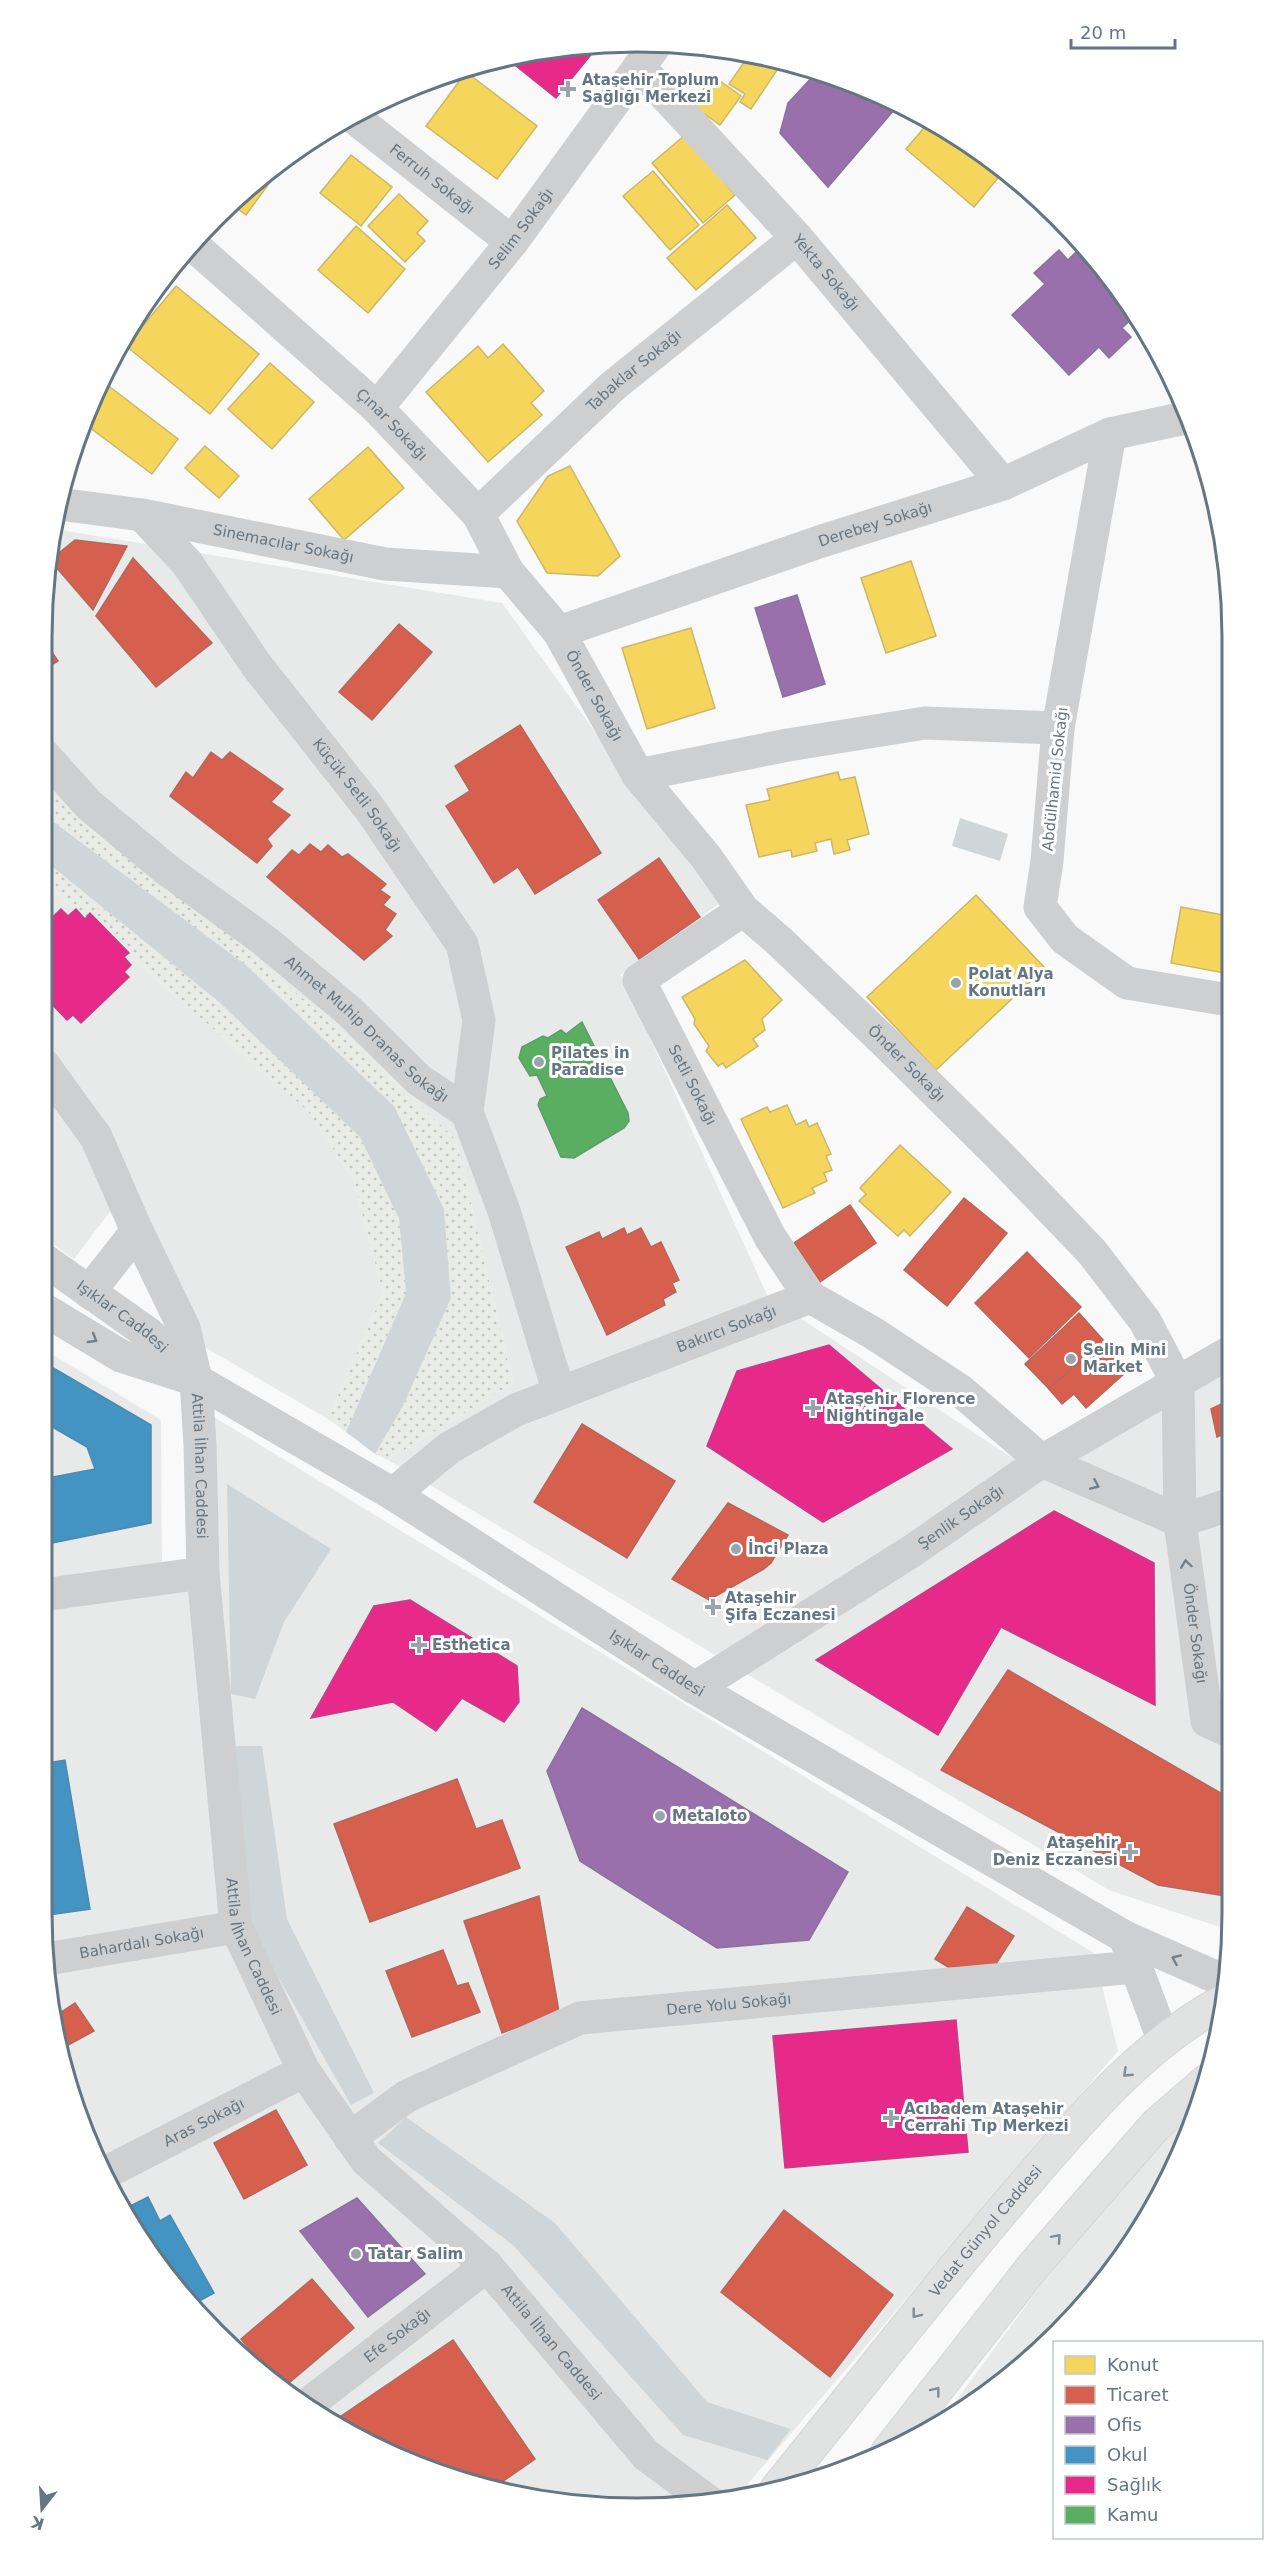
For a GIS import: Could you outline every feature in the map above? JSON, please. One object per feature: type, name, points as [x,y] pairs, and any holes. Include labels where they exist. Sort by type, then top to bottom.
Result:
[{"type":"main road","name":"Vedat Günyol Caddesi","points":[[784,2480],[956,2264],[1098,2099],[1163,2039],[1214,2007]]},
{"type":"main road","points":[[901,2436],[1035,2264],[1156,2125],[1195,2091]]},
{"type":"street","name":"Yekta Sokağı","points":[[648,56],[1003,484]]},
{"type":"street","name":"Selim Sokağı","points":[[377,408],[512,242],[648,56]]},
{"type":"street","name":"Ferruh Sokağı","points":[[361,123],[512,242]]},
{"type":"street","name":"Tabaklar Sokağı","points":[[478,514],[613,386],[797,238]]},
{"type":"street","name":"Çınar Sokağı","points":[[199,251],[377,408],[478,514],[508,572],[559,632]]},
{"type":"street","name":"Derebey Sokağı","points":[[559,632],[822,541],[1003,484],[1110,434],[1180,419]]},
{"type":"street","name":"Abdülhamid Sokağı","points":[[1110,434],[1058,728],[1047,861],[1040,907],[1065,939],[1127,983],[1222,999]]},
{"type":"street","name":"Sinemacılar Sokağı","points":[[68,505],[142,515],[385,564],[508,572]]},
{"type":"street","name":"Küçük Setli Sokağı","points":[[142,515],[187,563],[257,666],[370,809],[462,944],[479,1020],[467,1112]]},
{"type":"street","name":"Önder Sokağı","points":[[559,632],[638,775],[706,857],[743,910],[885,1041],[1092,1252],[1145,1321],[1178,1384],[1180,1521],[1207,1721],[1222,1728]]},
{"type":"street","points":[[638,775],[788,745],[925,723],[1058,728]]},
{"type":"street","name":"Ahmet Muhip Dranas Sokağı","points":[[52,764],[89,805],[166,869],[265,941],[349,1011],[418,1080],[467,1112]]},
{"type":"street","name":"Setli Sokağı","points":[[743,910],[639,980],[770,1237],[810,1297]]},
{"type":"street","name":"Attila İlhan Caddesi","points":[[52,1076],[96,1137],[137,1231],[184,1328],[196,1380],[201,1445],[203,1573],[236,1926],[304,2071],[366,2160],[487,2266],[646,2455],[699,2495]]},
{"type":"street","points":[[467,1112],[504,1211],[559,1393]]},
{"type":"street","points":[[89,1292],[137,1231]]},
{"type":"street","name":"Işıklar Caddesi","points":[[52,1265],[149,1334],[196,1380]]},
{"type":"street","points":[[810,1297],[873,1333],[961,1391],[1042,1461],[1180,1521],[1222,1507]]},
{"type":"street","name":"Bakırcı Sokağı","points":[[393,1494],[449,1448],[516,1410],[810,1297]]},
{"type":"street","name":"Işıklar Caddesi","points":[[52,1314],[121,1356],[196,1380],[393,1494],[696,1688],[1130,1952],[1218,1979]]},
{"type":"street","name":"Şenlik Sokağı","points":[[696,1688],[912,1551],[1042,1461],[1222,1357]]},
{"type":"street","points":[[52,1594],[203,1573]]},
{"type":"street","name":"Bahardalı Sokağı","points":[[55,1958],[236,1926]]},
{"type":"street","points":[[1130,1952],[1163,2039]]},
{"type":"street","name":"Dere Yolu Sokağı","points":[[350,2139],[407,2096],[580,2018],[1130,1952]]},
{"type":"street","name":"Aras Sokağı","points":[[112,2170],[304,2071]]},
{"type":"street","name":"Efe Sokağı","points":[[312,2400],[487,2266]]},
{"type":"shaded area","points":[[63,530],[502,603],[719,904],[621,975],[768,1297],[1040,1476],[1222,1374],[1222,1928],[1109,1890],[388,1460],[513,1383],[456,1140],[369,1056],[203,912],[52,786],[52,638],[54,599]]},
{"type":"shaded area","points":[[52,786],[203,912],[369,1056],[456,1140],[513,1383],[388,1460],[375,1454],[403,1406],[451,1298],[444,1209],[394,1106],[247,966],[52,821]]},
{"type":"shaded area","points":[[960,818],[1008,834],[1000,861],[952,846]]},
{"type":"shaded area","points":[[52,821],[247,966],[394,1106],[444,1209],[451,1298],[403,1406],[375,1454],[346,1432],[406,1293],[399,1219],[360,1137],[219,1002],[52,866]]},
{"type":"shaded area","points":[[52,866],[219,1002],[360,1137],[399,1219],[406,1293],[346,1432],[328,1419],[383,1293],[353,1178],[308,1111],[52,889]]},
{"type":"shaded area","points":[[52,889],[308,1111],[353,1178],[383,1293],[328,1419],[206,1348],[140,1203],[112,1209],[74,1259],[52,1243]]},
{"type":"shaded area","points":[[52,1354],[161,1420],[162,1569],[52,1579]]},
{"type":"shaded area","points":[[196,1406],[1094,1953],[1118,2051],[744,2488],[676,2497],[599,2497],[523,2487],[486,2479],[414,2454],[345,2420],[281,2378],[224,2327],[173,2270],[151,2239],[113,2172],[97,2137],[72,2065],[58,1990],[52,1914],[52,1608],[184,1592]]},
{"type":"shaded area","points":[[227,1484],[331,1549],[284,1622],[255,1699],[231,1694]]},
{"type":"shaded area","points":[[232,1746],[262,1746],[287,1919],[374,2093],[351,2105],[251,1929]]},
{"type":"shaded area","points":[[1186,2114],[1162,2172],[1144,2206],[1102,2270],[1051,2327],[1023,2353],[994,2378],[951,2407],[1148,2139]]},
{"type":"shaded area","points":[[406,2117],[555,2223],[707,2402],[791,2429],[767,2460],[683,2435],[514,2246],[378,2143]]},
{"type":"building: Konut","points":[[744,63],[777,69],[751,109],[740,102],[745,94],[729,84]]},
{"type":"building: Konut","points":[[713,76],[741,96],[720,125],[692,105]]},
{"type":"building: Konut","points":[[472,77],[537,126],[497,179],[426,126],[460,81]]},
{"type":"building: Konut","points":[[924,128],[963,151],[999,177],[974,207],[906,149]]},
{"type":"building: Konut","points":[[685,135],[735,195],[703,223],[652,163]]},
{"type":"building: Konut","points":[[351,155],[392,187],[361,226],[320,193]]},
{"type":"building: Konut","points":[[653,171],[699,225],[670,250],[623,196]]},
{"type":"building: Konut","points":[[269,183],[246,215],[239,210]]},
{"type":"building: Konut","points":[[399,194],[428,221],[417,233],[425,241],[405,262],[368,226]]},
{"type":"building: Konut","points":[[727,205],[756,238],[696,290],[667,258]]},
{"type":"building: Konut","points":[[356,226],[405,269],[368,313],[318,270]]},
{"type":"building: Konut","points":[[176,286],[259,354],[210,414],[129,349],[142,327]]},
{"type":"building: Konut","points":[[503,344],[544,391],[531,403],[542,415],[488,462],[426,392],[478,346],[488,358]]},
{"type":"building: Konut","points":[[270,363],[314,402],[272,449],[228,409]]},
{"type":"building: Konut","points":[[109,387],[178,439],[152,474],[91,429]]},
{"type":"building: Konut","points":[[205,446],[239,476],[219,498],[185,468]]},
{"type":"building: Konut","points":[[368,447],[404,488],[344,540],[309,499]]},
{"type":"building: Konut","points":[[570,466],[620,556],[598,576],[547,573],[517,521],[548,476]]},
{"type":"building: Konut","points":[[911,561],[936,636],[886,653],[861,578]]},
{"type":"building: Konut","points":[[691,628],[715,708],[647,729],[622,648]]},
{"type":"building: Konut","points":[[838,772],[840,780],[855,777],[869,834],[847,840],[850,850],[834,854],[831,839],[815,843],[817,851],[792,857],[791,850],[759,857],[746,805],[770,800],[767,789]]},
{"type":"building: Konut","name":"Polat Alya Konutları","points":[[976,895],[1045,968],[936,1070],[867,997]]},
{"type":"building: Konut","points":[[1181,907],[1222,915],[1222,973],[1171,963]]},
{"type":"building: Konut","points":[[745,960],[782,1000],[762,1019],[765,1030],[753,1039],[758,1046],[726,1068],[723,1063],[718,1066],[706,1051],[709,1046],[694,1024],[695,1019],[682,997]]},
{"type":"building: Konut","points":[[787,1105],[796,1125],[806,1120],[809,1127],[817,1123],[831,1154],[826,1156],[832,1170],[824,1173],[827,1181],[812,1188],[815,1193],[783,1208],[741,1119],[767,1107],[770,1112]]},
{"type":"building: Konut","points":[[900,1145],[951,1192],[910,1236],[904,1230],[898,1236],[859,1201],[866,1194],[860,1188]]},
{"type":"building: Ticaret","points":[[75,540],[127,546],[93,610],[57,568],[59,553]]},
{"type":"building: Ticaret","points":[[133,558],[212,643],[156,687],[96,616]]},
{"type":"building: Ticaret","points":[[399,624],[432,652],[372,720],[339,692]]},
{"type":"building: Ticaret","points":[[52,652],[58,661],[52,665]]},
{"type":"building: Ticaret","points":[[520,725],[601,853],[535,894],[518,867],[494,883],[446,806],[470,791],[455,766]]},
{"type":"building: Ticaret","points":[[211,752],[222,760],[230,752],[283,789],[271,802],[290,815],[267,839],[272,846],[257,863],[170,796],[186,772],[193,778]]},
{"type":"building: Ticaret","points":[[310,844],[321,852],[328,845],[342,857],[348,854],[386,884],[380,890],[390,897],[383,905],[396,914],[385,930],[392,936],[364,960],[267,877],[292,850],[299,855]]},
{"type":"building: Ticaret","points":[[659,858],[700,917],[639,959],[598,900]]},
{"type":"building: Ticaret","points":[[964,1198],[1007,1233],[947,1306],[904,1270]]},
{"type":"building: Ticaret","points":[[850,1205],[876,1243],[820,1282],[794,1243]]},
{"type":"building: Ticaret","points":[[624,1228],[627,1235],[641,1228],[651,1247],[661,1242],[679,1280],[672,1283],[676,1292],[663,1299],[665,1305],[607,1335],[566,1247],[599,1232],[602,1239]]},
{"type":"building: Ticaret","points":[[1027,1252],[1081,1307],[1029,1358],[975,1303]]},
{"type":"building: Ticaret","points":[[1079,1313],[1104,1341],[1049,1389],[1025,1364]]},
{"type":"building: Ticaret","points":[[1104,1341],[1122,1361],[1118,1366],[1125,1373],[1086,1408],[1074,1394],[1062,1404],[1049,1389]]},
{"type":"building: Ticaret","points":[[1222,1404],[1222,1435],[1217,1437],[1211,1409]]},
{"type":"building: Ticaret","points":[[582,1424],[675,1481],[627,1558],[534,1502]]},
{"type":"building: Ticaret","name":"İnci Plaza","points":[[728,1503],[788,1535],[771,1563],[764,1569],[709,1600],[672,1579]]},
{"type":"building: Ticaret","points":[[1008,1670],[1222,1794],[1222,1895],[1158,1885],[941,1770]]},
{"type":"building: Ticaret","points":[[457,1779],[476,1829],[502,1820],[520,1868],[370,1922],[334,1824]]},
{"type":"building: Ticaret","points":[[539,1896],[559,2012],[502,2033],[464,1921]]},
{"type":"building: Ticaret","points":[[967,1907],[1014,1936],[994,1967],[948,1967],[935,1959]]},
{"type":"building: Ticaret","points":[[443,1950],[457,1986],[468,1983],[480,2012],[412,2037],[386,1971]]},
{"type":"building: Ticaret","points":[[75,2003],[94,2031],[68,2045],[61,2012]]},
{"type":"building: Ticaret","points":[[276,2110],[307,2165],[244,2199],[214,2143]]},
{"type":"building: Ticaret","points":[[784,2210],[893,2295],[830,2377],[721,2292]]},
{"type":"building: Ticaret","points":[[312,2279],[354,2328],[289,2383],[256,2356],[241,2339]]},
{"type":"building: Ticaret","points":[[453,2340],[535,2459],[502,2482],[414,2454],[340,2417]]},
{"type":"building: Ofis","points":[[810,79],[861,97],[893,111],[828,187],[780,133],[788,103]]},
{"type":"building: Ofis","points":[[1059,250],[1068,260],[1077,251],[1102,281],[1124,312],[1129,321],[1122,328],[1131,337],[1109,358],[1099,347],[1069,375],[1012,315],[1045,284],[1034,273]]},
{"type":"building: Ofis","points":[[797,595],[825,684],[783,697],[755,608]]},
{"type":"building: Ofis","name":"Metaloto","points":[[582,1708],[848,1872],[809,1940],[717,1948],[580,1861],[547,1771]]},
{"type":"building: Ofis","points":[[357,2198],[425,2274],[368,2317],[300,2231]]},
{"type":"building: Okul","points":[[52,1367],[151,1425],[151,1523],[52,1543],[52,1477],[95,1469],[87,1447],[52,1427]]},
{"type":"building: Okul","points":[[65,1760],[90,1909],[52,1915],[52,1914],[52,1762]]},
{"type":"building: Okul","points":[[148,2197],[160,2221],[170,2215],[214,2293],[200,2301],[173,2270],[151,2239],[132,2205]]},
{"type":"building: Sağlık","points":[[591,55],[556,98],[516,66]]},
{"type":"building: Sağlık","points":[[61,909],[68,916],[76,909],[85,919],[90,913],[129,953],[124,957],[131,965],[124,972],[129,977],[81,1023],[73,1015],[67,1020],[52,1004],[52,918]]},
{"type":"building: Sağlık","name":"Ataşehir Florence Nightingale","points":[[829,1345],[952,1449],[823,1522],[707,1446],[737,1371]]},
{"type":"building: Sağlık","points":[[1054,1511],[1154,1563],[1155,1705],[1001,1627],[938,1735],[816,1660]]},
{"type":"building: Sağlık","points":[[410,1600],[517,1666],[519,1702],[504,1722],[462,1698],[436,1731],[393,1702],[311,1718],[374,1606]]},
{"type":"building: Sağlık","points":[[956,2020],[968,2152],[785,2168],[773,2036]]},
{"type":"building: Kamu","points":[[582,1022],[628,1113],[629,1121],[624,1128],[574,1158],[561,1157],[538,1105],[540,1099],[547,1096],[537,1075],[530,1076],[519,1058],[522,1047],[543,1036],[548,1038],[561,1030],[566,1034]]},
{"type":"place","name":"Ataşehir Toplum Sağlığı Merkezi","points":[[568,89]]},
{"type":"place","name":"Polat Alya Konutları","points":[[956,983]]},
{"type":"place","name":"Pilates in Paradise","points":[[539,1062]]},
{"type":"place","name":"Selin Mini Market","points":[[1071,1359]]},
{"type":"place","name":"Ataşehir Florence Nightingale","points":[[813,1408]]},
{"type":"place","name":"İnci Plaza","points":[[736,1549]]},
{"type":"place","name":"Ataşehir Şifa Eczanesi","points":[[713,1607]]},
{"type":"place","name":"Esthetica","points":[[419,1645]]},
{"type":"place","name":"Metaloto","points":[[660,1816]]},
{"type":"place","name":"Ataşehir Deniz Eczanesi","points":[[1130,1852]]},
{"type":"place","name":"Acıbadem Ataşehir Cerrahi Tıp Merkezi","points":[[891,2118]]},
{"type":"place","name":"Tatar Salim","points":[[356,2254]]}]
